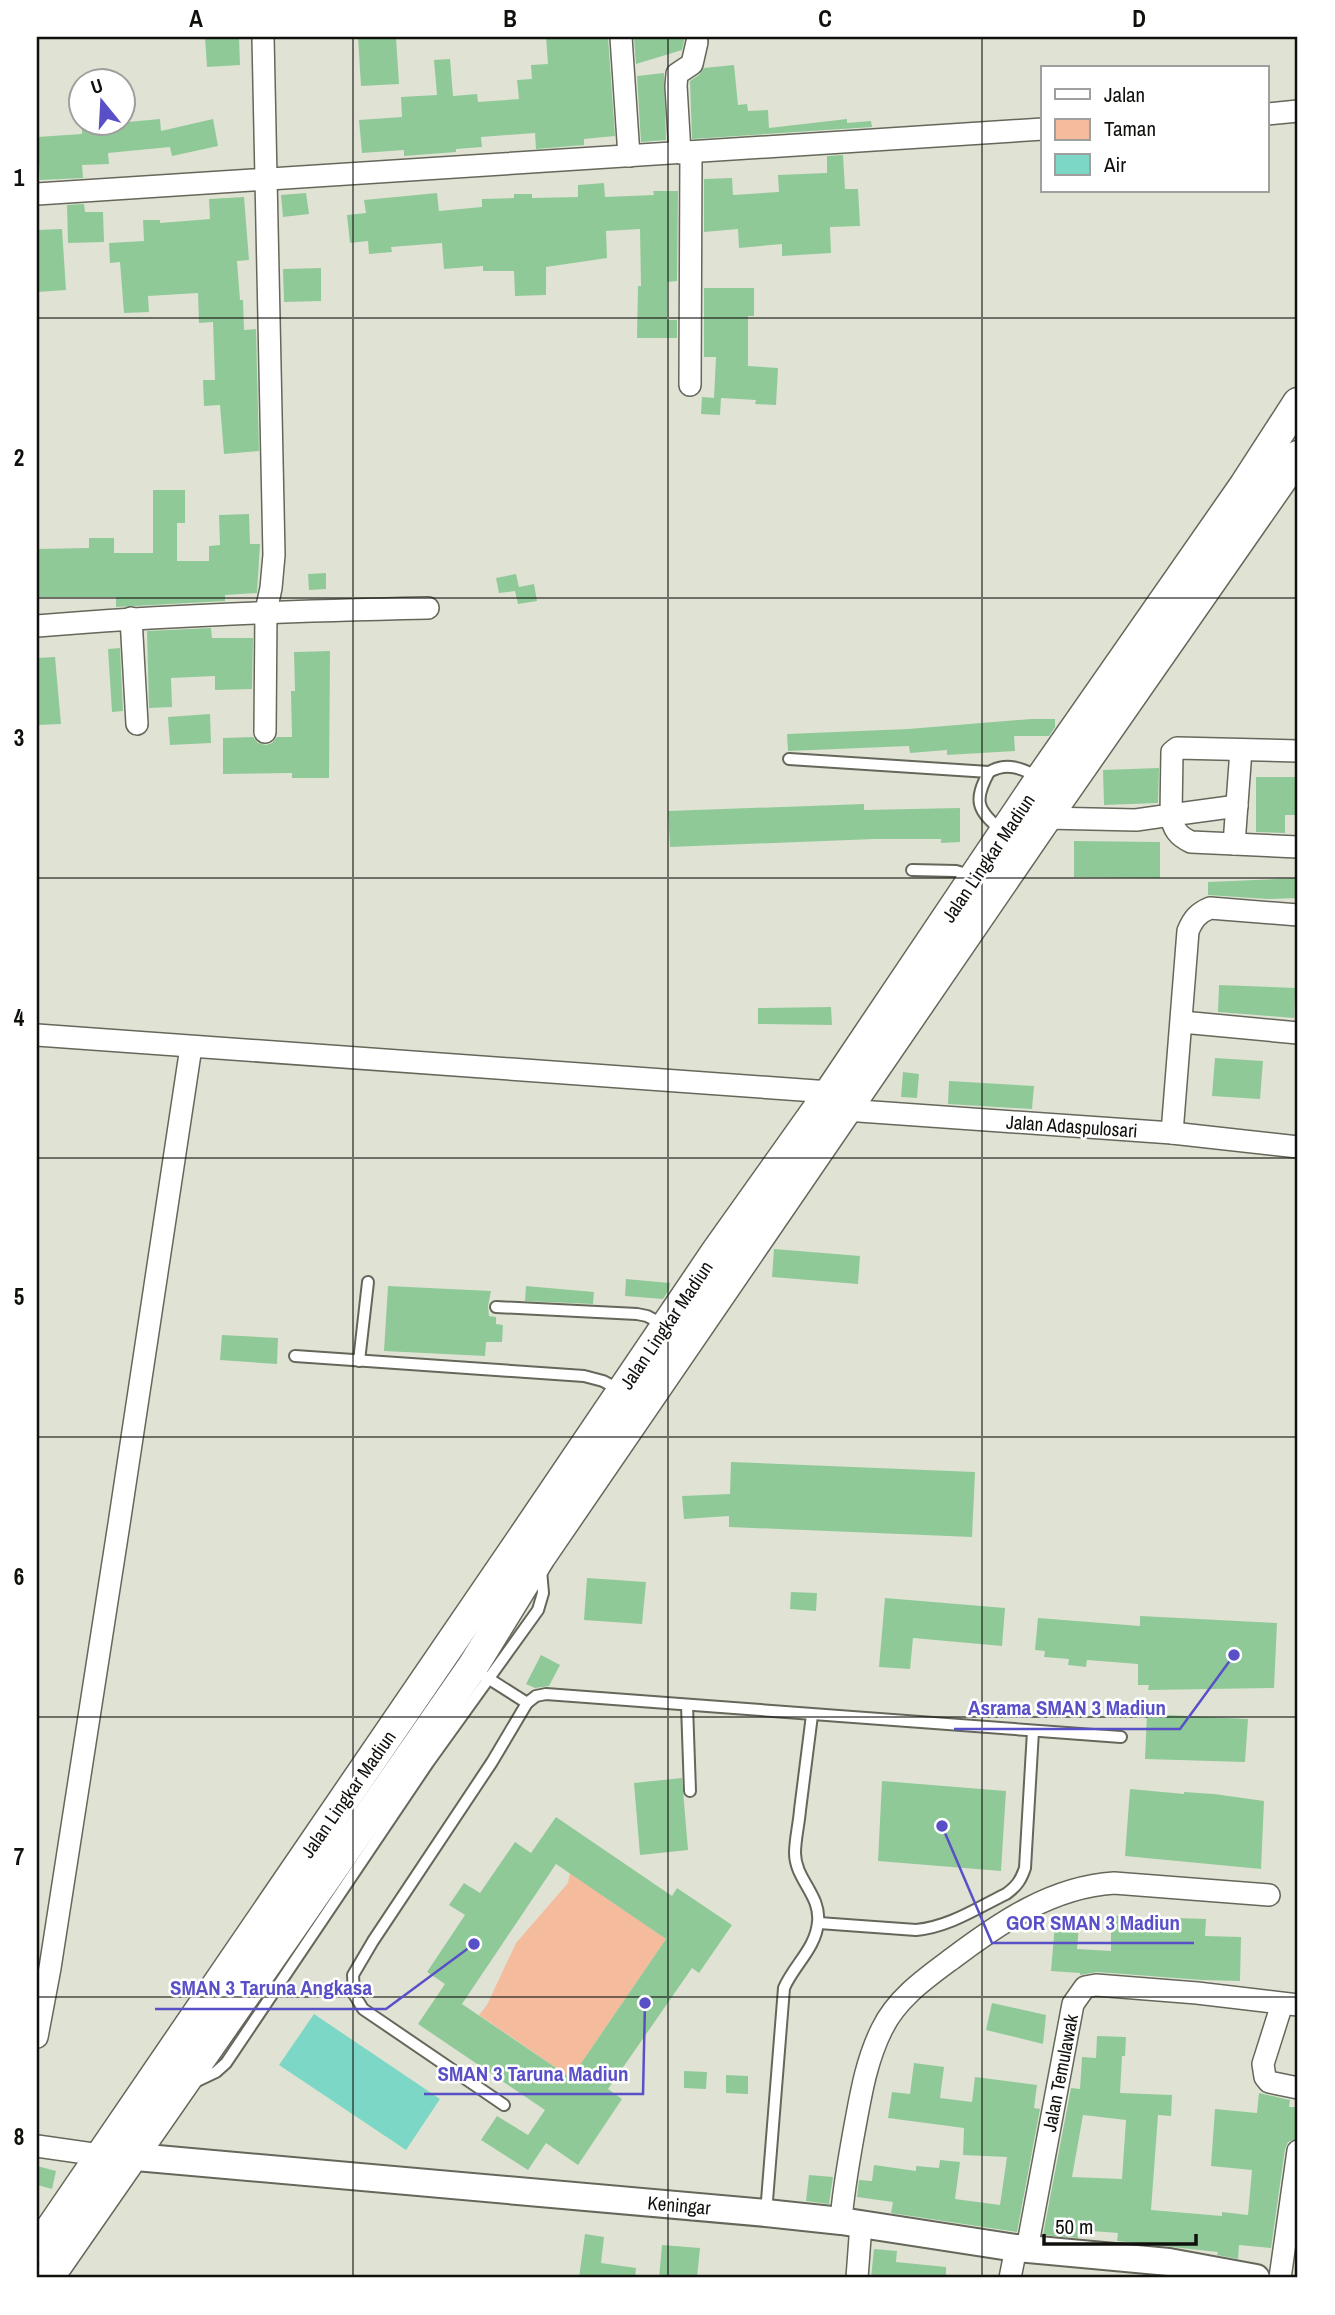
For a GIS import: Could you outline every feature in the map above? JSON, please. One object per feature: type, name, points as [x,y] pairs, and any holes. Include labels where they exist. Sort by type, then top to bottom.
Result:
[{"type":"main road","name":"Jalan Lingkar Madiun","points":[[37,2249],[100,2155],[350,1817],[480,1672],[540,1557],[838,1101],[975,876],[1245,485],[1298,403]]},
{"type":"main road","name":"Jalan Lingkar Madiun","points":[[48,2278],[177,2091],[622,1391],[716,1251],[838,1101],[1046,818],[1298,456]]},
{"type":"street","points":[[263,37],[274,555],[266,611],[265,732]]},
{"type":"street","points":[[621,37],[629,156]]},
{"type":"street","points":[[690,385],[685,153],[676,86],[677,74],[692,64],[697,42]]},
{"type":"street","points":[[1268,114],[1298,111]]},
{"type":"street","points":[[37,194],[1041,129]]},
{"type":"street","points":[[37,626],[266,611],[428,608]]},
{"type":"street","points":[[131,618],[137,724]]},
{"type":"street","points":[[1298,751],[1174,750],[1171,815],[1173,827],[1182,838],[1191,842],[1298,848]]},
{"type":"street","points":[[1234,844],[1241,750]]},
{"type":"street","points":[[1046,818],[1136,820],[1237,806]]},
{"type":"street","points":[[1172,1133],[1188,931],[1194,919],[1210,908],[1298,915]]},
{"type":"street","points":[[1182,1022],[1298,1033]]},
{"type":"street","name":"Jalan Adaspulosari","points":[[37,1035],[838,1101],[1298,1147]]},
{"type":"street","points":[[37,2037],[117,1538],[191,1047]]},
{"type":"street","points":[[857,2278],[851,2223],[843,2196],[868,2063],[882,2028],[902,2000],[999,1924],[1067,1892],[1095,1884],[1114,1883],[1269,1895]]},
{"type":"street","name":"Jalan Temulawak","points":[[1022,2249],[1073,2004],[1085,1987],[1096,1985],[1197,1993],[1290,2005]]},
{"type":"street","points":[[1290,2005],[1264,2064],[1265,2077],[1269,2082],[1298,2088]]},
{"type":"street","points":[[37,2146],[100,2155]]},
{"type":"street","points":[[1280,2278],[1298,2151]]},
{"type":"street","name":"Keningar","points":[[100,2155],[766,2213],[1022,2249],[1169,2262],[1256,2278]]},
{"type":"street","points":[[1010,2278],[1022,2249]]},
{"type":"lane","points":[[789,759],[989,772],[1006,766],[1021,768],[1041,778]]},
{"type":"lane","points":[[989,772],[979,790],[978,799],[986,818],[1004,834]]},
{"type":"lane","points":[[912,870],[956,872],[975,876]]},
{"type":"lane","points":[[359,1361],[368,1282]]},
{"type":"lane","points":[[496,1307],[637,1314],[666,1326]]},
{"type":"lane","points":[[295,1356],[584,1376],[603,1381],[622,1391]]},
{"type":"lane","points":[[177,2091],[216,2072],[226,2063],[428,1763],[480,1672],[527,1703]]},
{"type":"lane","points":[[504,2105],[363,2009],[354,1994],[353,1975],[492,1762],[527,1703],[536,1696],[546,1693],[1121,1737]]},
{"type":"lane","points":[[687,1705],[691,1791]]},
{"type":"lane","points":[[766,2213],[784,1988],[790,1974],[815,1940],[818,1923],[814,1894],[803,1880],[795,1854],[812,1714]]},
{"type":"lane","points":[[818,1923],[916,1930],[932,1928],[944,1925],[1015,1887],[1021,1881],[1025,1868],[1032,1731]]},
{"type":"green space","points":[[570,1873],[666,1939],[571,2078],[479,2015],[487,2005],[516,1943],[568,1883]]},
{"type":"water","points":[[314,2014],[440,2099],[406,2150],[279,2065]]},
{"type":"building","points":[[205,37],[239,37],[240,65],[207,67]]},
{"type":"building","points":[[358,37],[396,37],[399,84],[361,86]]},
{"type":"building","points":[[546,37],[608,37],[615,136],[584,139],[584,145],[536,149],[535,133],[481,137],[482,147],[456,149],[456,152],[404,156],[404,150],[362,153],[359,120],[402,117],[401,97],[437,95],[434,60],[450,59],[453,96],[477,94],[478,102],[519,99],[517,80],[532,79],[531,65],[548,64]]},
{"type":"building","points":[[685,37],[682,50],[636,64],[634,39]]},
{"type":"building","points":[[734,65],[738,105],[747,104],[748,111],[768,110],[769,128],[847,119],[847,123],[871,121],[872,127],[692,139],[690,81],[704,68]]},
{"type":"building","points":[[664,73],[666,140],[641,142],[637,76]]},
{"type":"building","points":[[160,119],[161,131],[213,119],[218,146],[172,156],[170,147],[108,153],[109,164],[82,165],[83,178],[40,180],[37,137],[136,136],[136,121]]},
{"type":"building","points":[[843,155],[845,189],[858,189],[860,226],[830,227],[831,253],[782,256],[782,244],[739,248],[738,229],[704,232],[704,179],[732,178],[733,195],[779,192],[778,175],[827,173],[827,156]]},
{"type":"building","points":[[604,183],[605,197],[678,191],[677,281],[667,282],[667,320],[677,320],[677,338],[637,338],[638,286],[641,286],[640,229],[606,231],[607,258],[546,267],[546,295],[515,296],[514,271],[483,271],[483,266],[444,269],[442,243],[391,247],[392,252],[369,254],[368,241],[350,243],[347,215],[366,213],[364,200],[437,193],[439,211],[482,207],[482,199],[514,198],[514,194],[532,194],[532,198],[578,197],[578,185]]},
{"type":"building","points":[[306,193],[309,214],[283,217],[281,195]]},
{"type":"building","points":[[244,197],[249,260],[237,261],[244,330],[256,329],[259,451],[224,454],[220,405],[204,406],[203,380],[215,380],[213,322],[199,323],[198,293],[148,296],[149,312],[124,313],[120,262],[110,263],[109,243],[144,241],[143,220],[160,220],[160,223],[210,219],[209,199]]},
{"type":"building","points":[[84,204],[85,212],[103,212],[104,242],[68,243],[67,205]]},
{"type":"building","points":[[62,229],[66,290],[37,292],[37,230]]},
{"type":"building","points":[[321,268],[321,301],[284,302],[283,269]]},
{"type":"building","points":[[704,288],[754,288],[754,316],[748,316],[748,366],[778,368],[776,405],[755,404],[756,400],[721,398],[720,415],[701,414],[702,397],[714,398],[716,357],[704,357]]},
{"type":"building","points":[[153,490],[185,490],[185,523],[177,523],[177,561],[209,561],[209,546],[220,545],[219,515],[249,514],[250,544],[260,544],[257,593],[225,595],[225,601],[116,607],[116,597],[37,597],[37,549],[89,548],[89,538],[114,538],[114,553],[153,553]]},
{"type":"building","points":[[326,573],[326,589],[309,590],[308,574]]},
{"type":"building","points":[[516,574],[519,587],[534,584],[537,601],[518,604],[515,591],[499,593],[496,578]]},
{"type":"building","points":[[211,628],[212,638],[253,638],[252,689],[215,690],[215,676],[171,678],[172,707],[149,708],[147,631]]},
{"type":"building","points":[[120,648],[123,711],[112,712],[108,649]]},
{"type":"building","points":[[330,651],[329,778],[292,778],[292,773],[223,774],[223,738],[253,737],[258,743],[266,745],[277,737],[292,737],[294,652]]},
{"type":"building","points":[[55,657],[61,724],[37,725],[37,658]]},
{"type":"building","points":[[210,714],[211,743],[170,745],[168,717]]},
{"type":"building","points":[[1055,719],[1055,727],[1049,736],[1014,736],[1015,751],[947,755],[947,750],[910,753],[909,746],[788,751],[787,734],[908,729]]},
{"type":"building","points":[[1159,768],[1158,803],[1104,805],[1103,770]]},
{"type":"building","points":[[1256,777],[1298,777],[1298,815],[1285,815],[1285,833],[1256,832]]},
{"type":"building","points":[[864,804],[864,810],[960,808],[960,842],[941,843],[941,839],[874,839],[670,847],[668,811]]},
{"type":"building","points":[[1074,841],[1160,842],[1160,878],[1074,877]]},
{"type":"building","points":[[1298,878],[1298,898],[1208,895],[1208,882]]},
{"type":"building","points":[[1219,985],[1295,988],[1294,1018],[1218,1012]]},
{"type":"building","points":[[831,1007],[832,1025],[758,1024],[758,1008]]},
{"type":"building","points":[[1215,1058],[1263,1061],[1260,1099],[1212,1096]]},
{"type":"building","points":[[903,1072],[919,1074],[917,1098],[901,1097]]},
{"type":"building","points":[[949,1081],[1034,1086],[1032,1109],[948,1104]]},
{"type":"building","points":[[774,1249],[860,1256],[858,1284],[772,1277]]},
{"type":"building","points":[[626,1279],[670,1283],[669,1290],[663,1299],[625,1296]]},
{"type":"building","points":[[388,1286],[491,1291],[489,1316],[496,1317],[496,1324],[503,1325],[502,1342],[486,1342],[485,1356],[384,1351]]},
{"type":"building","points":[[526,1286],[594,1292],[593,1304],[525,1301]]},
{"type":"building","points":[[222,1335],[278,1338],[277,1364],[220,1360]]},
{"type":"building","points":[[731,1462],[975,1472],[972,1537],[729,1527],[729,1516],[684,1519],[682,1496],[730,1494]]},
{"type":"building","points":[[587,1578],[646,1582],[642,1624],[584,1620]]},
{"type":"building","points":[[791,1592],[817,1593],[816,1611],[790,1609]]},
{"type":"building","points":[[885,1598],[1005,1608],[1002,1646],[913,1638],[910,1669],[879,1667]]},
{"type":"building","points":[[1140,1616],[1277,1623],[1274,1688],[1148,1690],[1149,1685],[1138,1685],[1138,1664],[1087,1660],[1086,1667],[1068,1665],[1069,1659],[1044,1657],[1045,1651],[1035,1650],[1038,1618],[1140,1626]]},
{"type":"building","points":[[541,1655],[560,1665],[549,1686],[535,1688],[526,1684]]},
{"type":"building","points":[[1147,1714],[1248,1719],[1245,1762],[1145,1759]]},
{"type":"building","points":[[682,1778],[688,1850],[640,1855],[634,1783]]},
{"type":"building","points":[[882,1781],[1006,1791],[1001,1871],[878,1861]]},
{"type":"building","points":[[1130,1789],[1214,1794],[1264,1801],[1261,1869],[1125,1856]]},
{"type":"building","points":[[556,1817],[672,1896],[677,1888],[732,1925],[699,1973],[692,1968],[608,2089],[622,2099],[578,2165],[546,2143],[528,2170],[481,2140],[497,2116],[528,2135],[545,2110],[418,2024],[445,1984],[427,1972],[465,1915],[449,1905],[464,1883],[480,1893],[515,1842],[531,1853]],"holes":[[[556,1864],[666,1939],[571,2078],[462,2004]]]},
{"type":"building","points":[[1111,1916],[1135,1916],[1135,1922],[1176,1923],[1176,1918],[1206,1919],[1205,1936],[1241,1937],[1240,1981],[1097,1972],[1080,1975],[1051,1971],[1055,1924],[1079,1925],[1077,1949],[1111,1951]]},
{"type":"building","points":[[992,2003],[1046,2015],[1043,2044],[986,2030]]},
{"type":"building","points":[[1097,2036],[1126,2037],[1120,2093],[1172,2095],[1171,2116],[1158,2115],[1151,2210],[1222,2216],[1222,2212],[1248,2215],[1252,2170],[1211,2166],[1215,2109],[1257,2113],[1259,2093],[1290,2100],[1289,2107],[1298,2107],[1298,2138],[1288,2142],[1285,2149],[1271,2248],[1239,2245],[1238,2259],[1217,2255],[1218,2252],[1117,2241],[1118,2233],[1079,2230],[1078,2238],[1043,2235],[1071,2088],[1080,2089],[1082,2057],[1096,2058]],"holes":[[[1083,2115],[1126,2120],[1122,2179],[1072,2177]]]},
{"type":"building","points":[[914,2063],[944,2067],[940,2098],[972,2102],[975,2077],[1037,2085],[1034,2108],[1040,2109],[1017,2232],[891,2213],[893,2202],[857,2197],[859,2180],[872,2181],[874,2165],[916,2171],[916,2166],[939,2168],[940,2160],[960,2162],[955,2199],[1000,2205],[1007,2157],[963,2155],[964,2128],[888,2118],[892,2092],[910,2094]]},
{"type":"building","points":[[684,2071],[707,2072],[706,2089],[684,2088]]},
{"type":"building","points":[[726,2075],[748,2076],[748,2094],[726,2093]]},
{"type":"building","points":[[37,2166],[56,2171],[52,2189],[37,2185]]},
{"type":"building","points":[[809,2175],[833,2177],[829,2204],[806,2201]]},
{"type":"building","points":[[585,2234],[604,2237],[601,2263],[636,2268],[635,2278],[579,2278]]},
{"type":"building","points":[[662,2245],[700,2248],[697,2278],[659,2278]]},
{"type":"building","points":[[874,2249],[897,2251],[896,2262],[946,2267],[946,2278],[871,2278]]},
{"type":"place","name":"Asrama SMAN 3 Madiun","points":[[1234,1655]]},
{"type":"place","name":"GOR SMAN 3 Madiun","points":[[942,1826]]},
{"type":"place","name":"SMAN 3 Taruna Angkasa","points":[[474,1944]]},
{"type":"place","name":"SMAN 3 Taruna Madiun","points":[[645,2003]]}]
